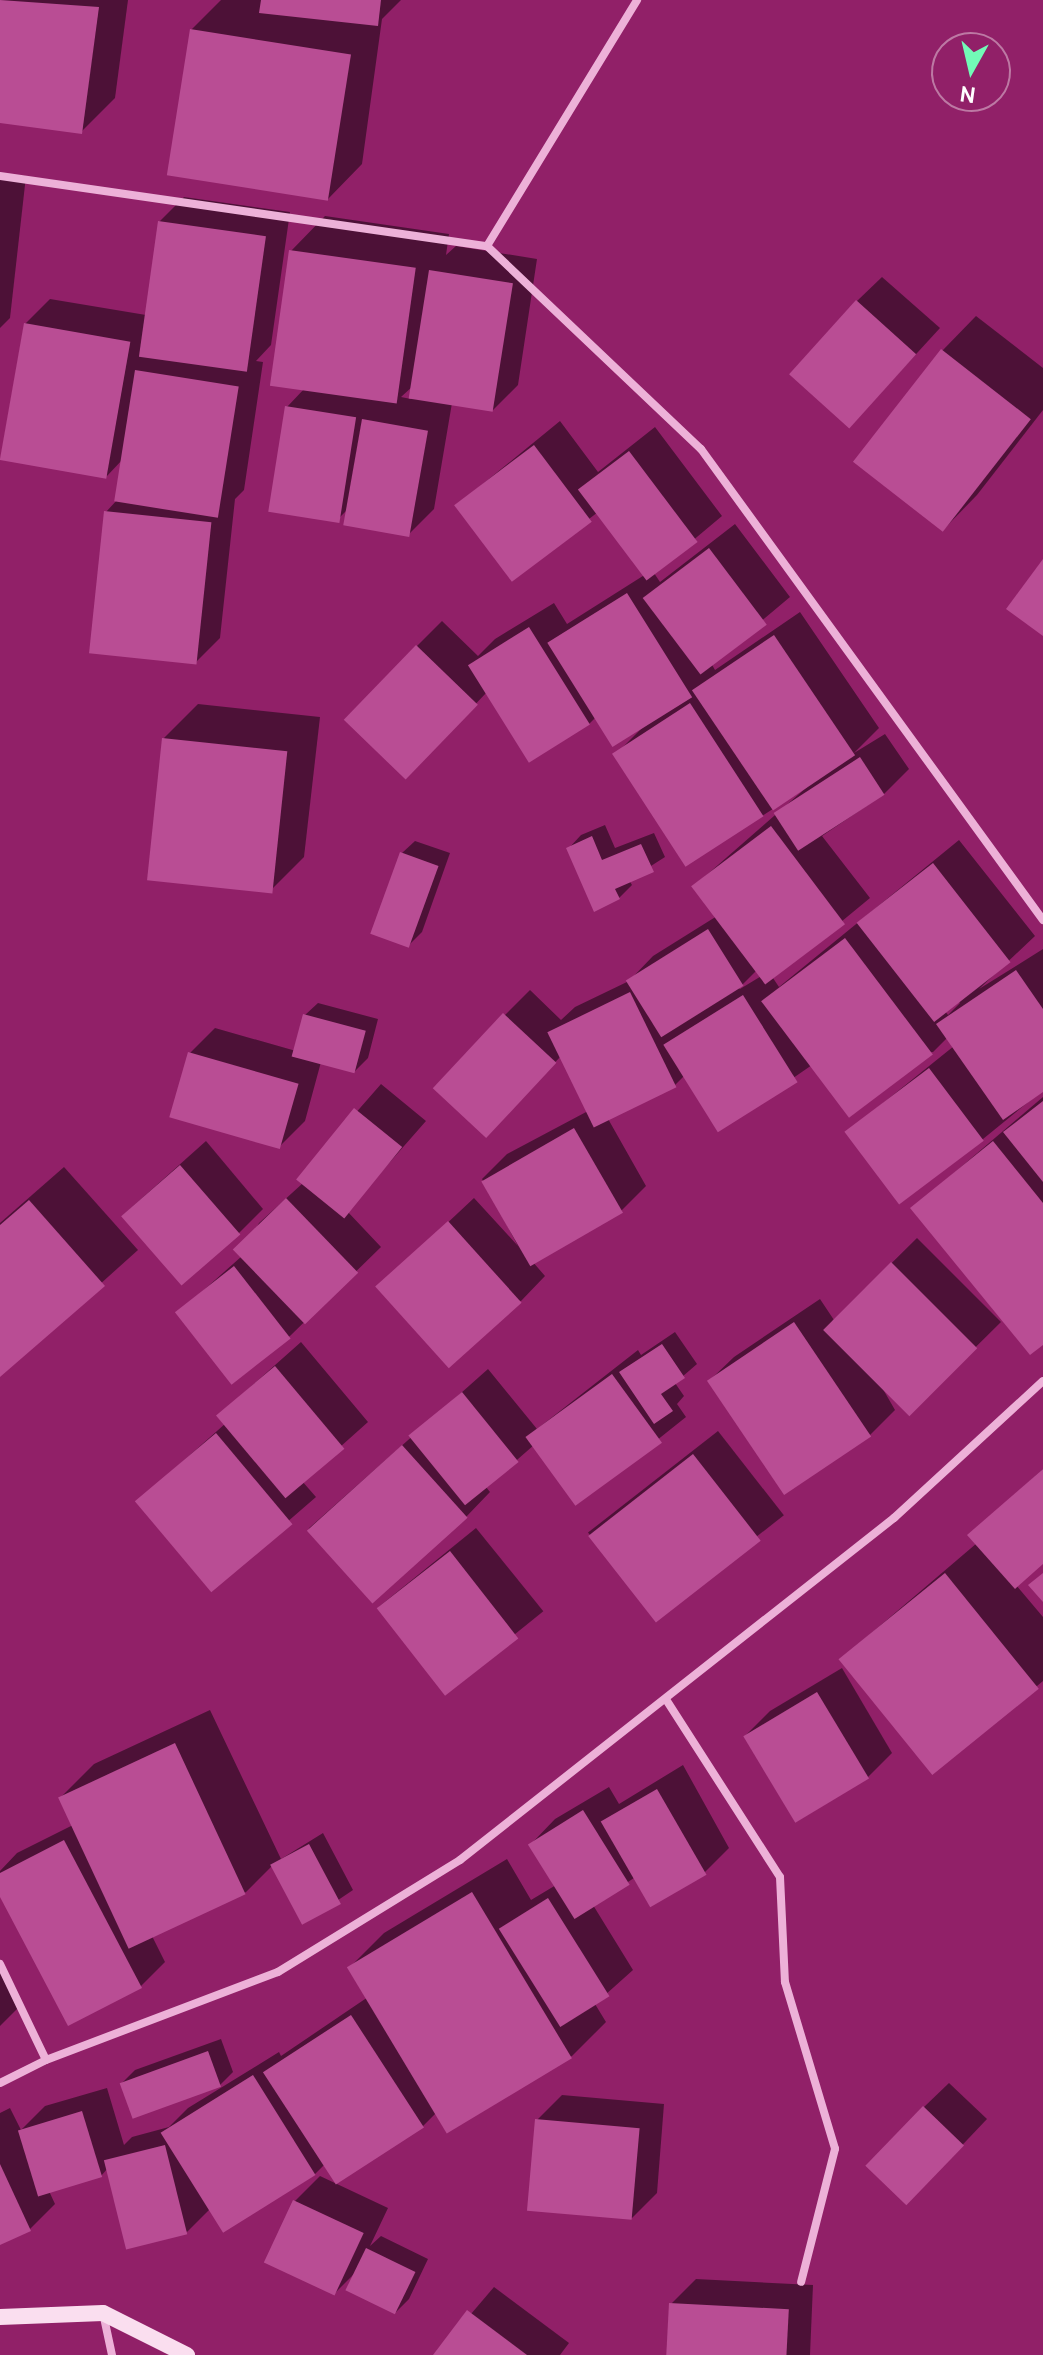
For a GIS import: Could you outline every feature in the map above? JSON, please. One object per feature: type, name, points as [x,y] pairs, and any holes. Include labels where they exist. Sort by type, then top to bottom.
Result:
[{"type":"street","points":[[487,246],[637,0]]},
{"type":"street","points":[[0,176],[487,246],[701,449],[1043,920]]},
{"type":"street","points":[[0,2083],[46,2060],[278,1972],[460,1860],[667,1701],[894,1518],[1043,1381]]},
{"type":"street","points":[[667,1701],[780,1877],[785,1982],[835,2149],[801,2282]]},
{"type":"street","points":[[0,1964],[46,2060]]},
{"type":"street","points":[[103,2313],[112,2355]]},
{"type":"street","points":[[0,2317],[103,2313],[187,2355]]},
{"type":"building","points":[[0,0],[99,7],[82,134],[0,123]]},
{"type":"building","points":[[261,0],[381,0],[378,26],[259,13]]},
{"type":"building","points":[[190,29],[351,54],[328,201],[167,175]]},
{"type":"building","points":[[158,221],[266,236],[247,372],[139,357]]},
{"type":"building","points":[[289,250],[416,268],[397,403],[270,386]]},
{"type":"building","points":[[429,270],[513,283],[493,412],[409,398]]},
{"type":"building","points":[[856,300],[916,354],[849,429],[789,374]]},
{"type":"building","points":[[24,323],[130,342],[106,479],[0,460]]},
{"type":"building","points":[[941,349],[1031,419],[943,532],[853,462]]},
{"type":"building","points":[[135,370],[239,386],[218,518],[114,501]]},
{"type":"building","points":[[285,406],[356,417],[339,523],[268,512]]},
{"type":"building","points":[[362,419],[428,431],[409,537],[343,525]]},
{"type":"building","points":[[534,445],[592,522],[512,582],[454,505]]},
{"type":"building","points":[[629,451],[698,542],[646,581],[578,490]]},
{"type":"building","points":[[104,511],[211,522],[196,665],[89,653]]},
{"type":"building","points":[[709,548],[767,625],[700,675],[643,598]]},
{"type":"building","points":[[1043,559],[1043,636],[1006,609]]},
{"type":"building","points":[[627,593],[692,697],[612,747],[547,643]]},
{"type":"building","points":[[529,627],[590,725],[529,763],[468,665]]},
{"type":"building","points":[[774,635],[855,755],[773,811],[692,690]]},
{"type":"building","points":[[416,645],[478,705],[406,780],[344,720]]},
{"type":"building","points":[[690,703],[764,816],[686,867],[612,754]]},
{"type":"building","points":[[162,738],[287,751],[272,893],[147,880]]},
{"type":"building","points":[[860,757],[885,795],[798,851],[774,813]]},
{"type":"building","points":[[771,826],[845,924],[765,984],[691,886]]},
{"type":"building","points":[[592,836],[602,860],[641,844],[654,872],[615,889],[620,899],[594,912],[566,848]]},
{"type":"building","points":[[400,852],[439,866],[409,948],[370,934]]},
{"type":"building","points":[[933,863],[1011,962],[934,1022],[857,923]]},
{"type":"building","points":[[708,929],[744,986],[661,1037],[626,980]]},
{"type":"building","points":[[845,938],[933,1055],[849,1118],[761,1001]]},
{"type":"building","points":[[1016,970],[1043,1009],[1043,1092],[1003,1120],[936,1024]]},
{"type":"building","points":[[630,992],[676,1087],[594,1128],[547,1032]]},
{"type":"building","points":[[743,995],[798,1082],[718,1132],[663,1045]]},
{"type":"building","points":[[503,1013],[556,1063],[486,1138],[433,1088]]},
{"type":"building","points":[[303,1014],[366,1031],[354,1073],[292,1057]]},
{"type":"building","points":[[188,1052],[299,1084],[280,1149],[169,1117]]},
{"type":"building","points":[[929,1068],[984,1141],[899,1204],[844,1132]]},
{"type":"building","points":[[1043,1101],[1043,1182],[1003,1132]]},
{"type":"building","points":[[354,1108],[402,1147],[344,1219],[296,1179]]},
{"type":"building","points":[[574,1128],[623,1213],[530,1266],[481,1182]]},
{"type":"building","points":[[993,1141],[1043,1203],[1043,1345],[1030,1355],[910,1208]]},
{"type":"building","points":[[180,1165],[240,1234],[181,1286],[121,1216]]},
{"type":"building","points":[[286,1198],[358,1273],[305,1324],[233,1249]]},
{"type":"building","points":[[29,1200],[105,1286],[0,1377],[0,1225]]},
{"type":"building","points":[[448,1221],[522,1303],[449,1368],[375,1287]]},
{"type":"building","points":[[891,1262],[977,1348],[909,1416],[823,1330]]},
{"type":"building","points":[[234,1266],[291,1338],[232,1385],[175,1312]]},
{"type":"building","points":[[794,1322],[871,1436],[784,1495],[707,1381]]},
{"type":"building","points":[[662,1344],[685,1378],[661,1394],[673,1411],[654,1424],[619,1372]]},
{"type":"building","points":[[275,1366],[344,1449],[285,1498],[216,1415]]},
{"type":"building","points":[[612,1374],[662,1443],[575,1506],[525,1437]]},
{"type":"building","points":[[462,1392],[519,1462],[465,1505],[408,1435]]},
{"type":"building","points":[[216,1433],[292,1524],[211,1592],[135,1501]]},
{"type":"building","points":[[402,1445],[468,1518],[372,1603],[307,1531]]},
{"type":"building","points":[[693,1454],[761,1541],[656,1623],[588,1536]]},
{"type":"building","points":[[1043,1469],[1043,1564],[1015,1589],[967,1535]]},
{"type":"building","points":[[450,1551],[518,1638],[445,1696],[377,1608]]},
{"type":"building","points":[[945,1573],[1039,1689],[932,1775],[839,1659]]},
{"type":"building","points":[[1043,1573],[1043,1602],[1028,1585]]},
{"type":"building","points":[[817,1692],[869,1779],[795,1823],[743,1736]]},
{"type":"building","points":[[175,1743],[246,1894],[129,1949],[58,1798]]},
{"type":"building","points":[[657,1789],[706,1875],[650,1907],[601,1822]]},
{"type":"building","points":[[583,1810],[630,1885],[575,1919],[528,1844]]},
{"type":"building","points":[[64,1840],[142,1988],[68,2026],[0,1897],[0,1873]]},
{"type":"building","points":[[309,1844],[341,1904],[302,1925],[270,1865]]},
{"type":"building","points":[[472,1892],[572,2058],[447,2133],[347,1967]]},
{"type":"building","points":[[548,1898],[609,1996],[560,2027],[499,1929]]},
{"type":"building","points":[[351,2015],[424,2127],[336,2185],[263,2072]]},
{"type":"building","points":[[208,2051],[221,2087],[133,2119],[120,2083]]},
{"type":"building","points":[[253,2075],[316,2175],[223,2233],[161,2133]]},
{"type":"building","points":[[923,2106],[964,2146],[906,2205],[865,2166]]},
{"type":"building","points":[[82,2111],[102,2177],[38,2197],[18,2131]]},
{"type":"building","points":[[535,2119],[640,2128],[632,2220],[527,2211]]},
{"type":"building","points":[[165,2145],[187,2234],[126,2250],[104,2160]]},
{"type":"building","points":[[0,2164],[31,2231],[0,2245]]},
{"type":"building","points":[[293,2200],[364,2233],[335,2295],[264,2263]]},
{"type":"building","points":[[366,2248],[415,2272],[395,2314],[345,2290]]},
{"type":"building","points":[[669,2303],[789,2309],[786,2355],[666,2355]]},
{"type":"building","points":[[467,2310],[527,2355],[433,2355]]}]
